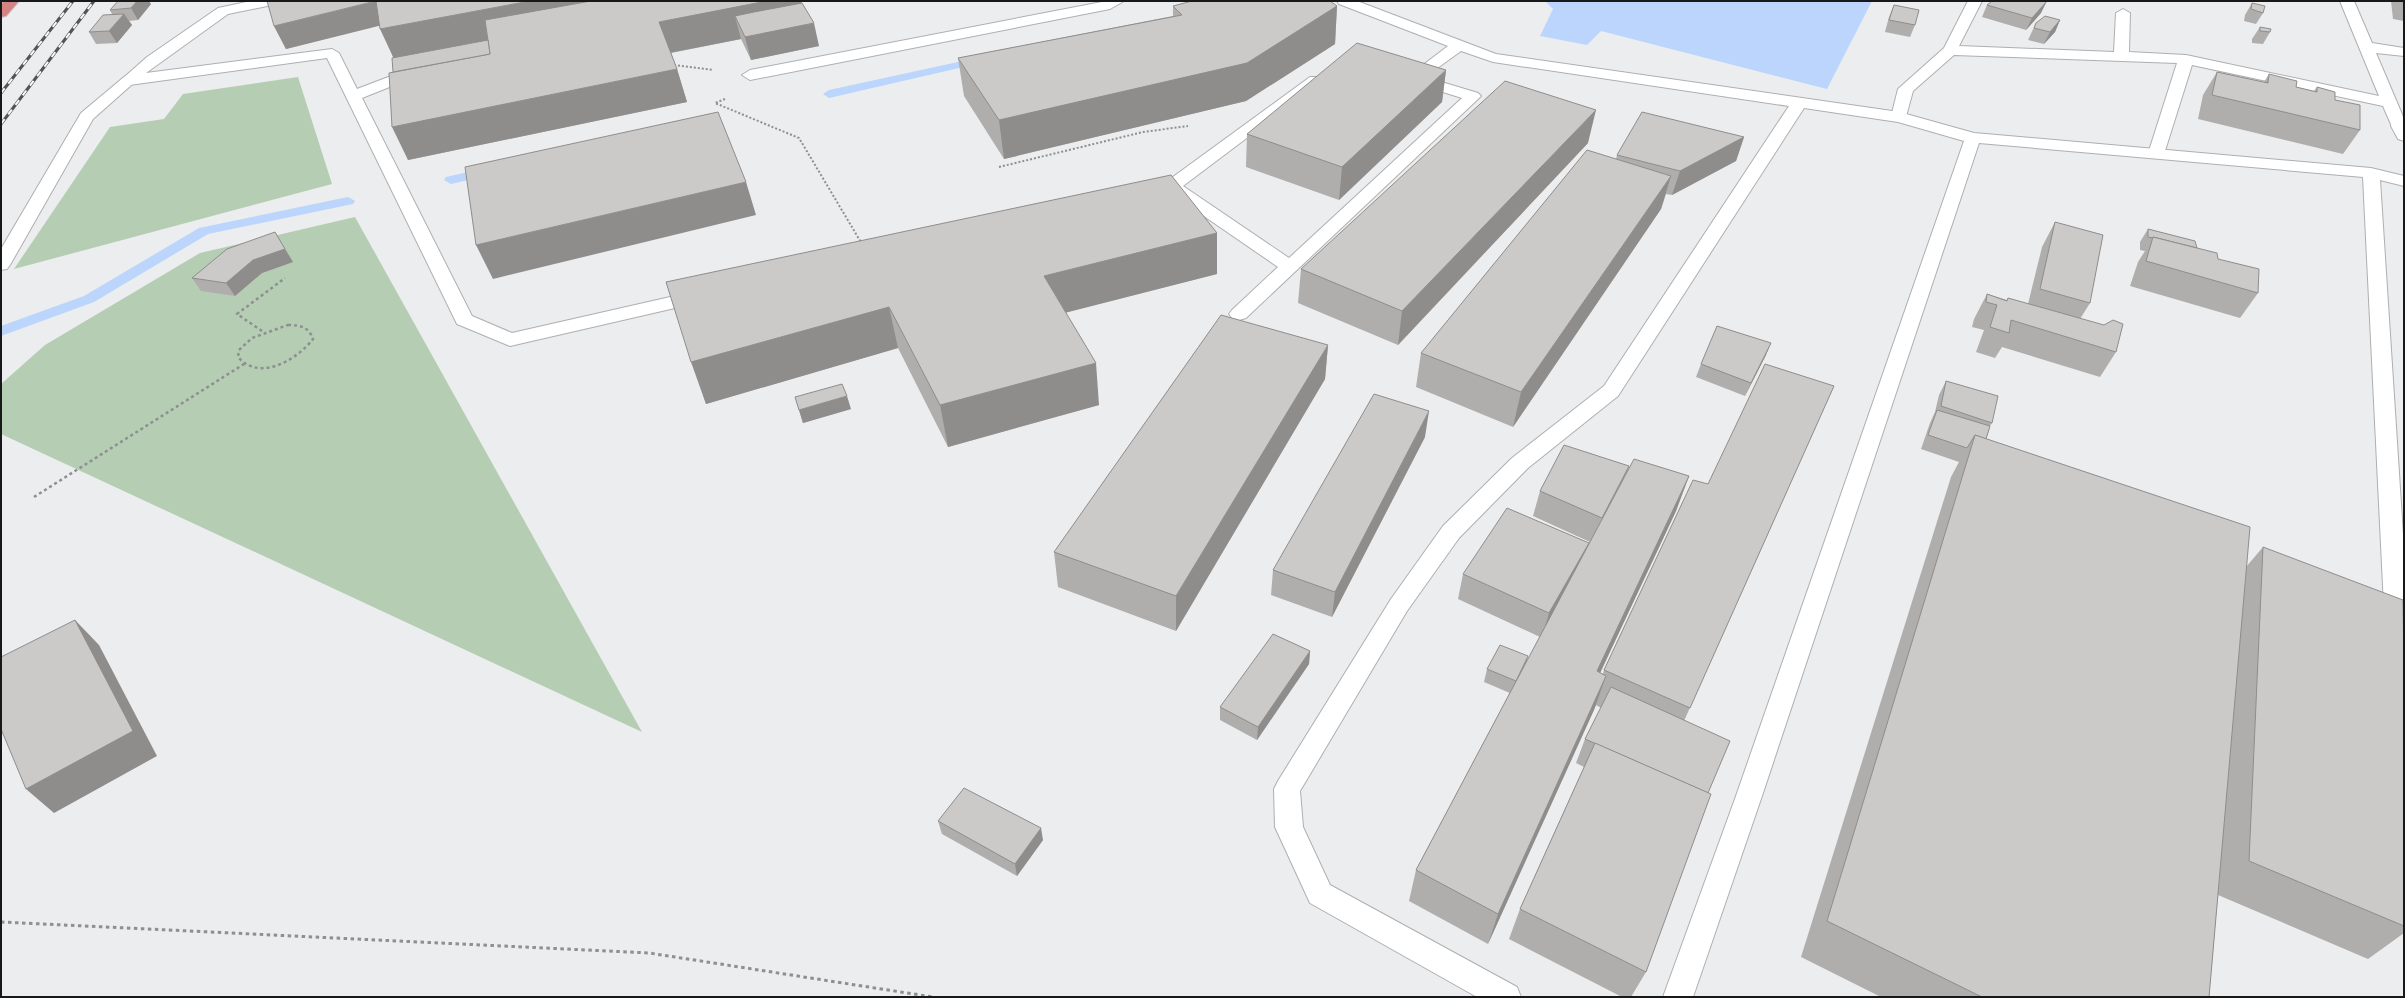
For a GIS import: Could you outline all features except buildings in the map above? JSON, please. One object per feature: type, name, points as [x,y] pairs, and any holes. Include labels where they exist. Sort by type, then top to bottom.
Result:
[{"type":"highway","points":[[1,13],[12,1]]},
{"type":"street","points":[[1,265],[87,116],[152,60],[223,11],[272,1]]},
{"type":"street","points":[[750,75],[1110,5],[1117,1]]},
{"type":"street","points":[[1344,1],[1493,58],[1899,117],[1973,138],[2371,173],[2404,181]]},
{"type":"street","points":[[1899,117],[1906,89],[1950,50],[1974,1]]},
{"type":"street","points":[[2347,1],[2402,131]]},
{"type":"street","points":[[2121,57],[2123,13]]},
{"type":"street","points":[[1239,314],[1473,96],[1406,76],[1459,45]]},
{"type":"street","points":[[2366,47],[2404,52]]},
{"type":"street","points":[[1950,50],[2186,59],[2390,103]]},
{"type":"street","points":[[129,80],[332,53],[464,320],[510,340],[717,292]]},
{"type":"street","points":[[2156,154],[2186,59]]},
{"type":"street","points":[[353,96],[427,67]]},
{"type":"street","points":[[1134,194],[1172,186],[1326,72]]},
{"type":"street","points":[[1506,997],[1320,894],[1289,827],[1287,789],[1399,605],[1451,532],[1520,463],[1611,391],[1800,103]]},
{"type":"street","points":[[1678,997],[1752,788],[1973,138]]},
{"type":"street","points":[[2371,173],[2398,553],[2398,646]]},
{"type":"street","points":[[1172,186],[1290,267]]},
{"type":"path","points":[[674,65],[750,75],[753,85],[748,90],[715,103],[799,138],[866,250]]},
{"type":"path","points":[[999,167],[1143,132],[1189,126]]},
{"type":"path","points":[[262,331],[237,314],[285,278]]},
{"type":"path","points":[[299,325],[308,328],[312,333],[313,339],[309,347],[282,364],[259,368],[244,364],[240,359],[243,345],[262,331],[276,327],[299,325]]},
{"type":"path","points":[[34,497],[244,364]]},
{"type":"path","points":[[1,922],[649,953],[932,997]]},
{"type":"green space","points":[[298,77],[332,184],[14,269],[110,127],[164,119],[183,94]]},
{"type":"green space","points":[[355,217],[642,732],[1,434],[1,384],[45,345],[200,253]]},
{"type":"water","points":[[1545,1],[1872,1],[1827,89],[1601,31],[1587,45],[1540,36],[1553,9]]},
{"type":"waterway","points":[[829,94],[981,60]]},
{"type":"waterway","points":[[451,180],[490,171]]},
{"type":"waterway","points":[[1,331],[89,299],[204,231],[348,201]]},
{"type":"railway","points":[[1,93],[73,1]]},
{"type":"railway","points":[[1,124],[94,1]]}]
